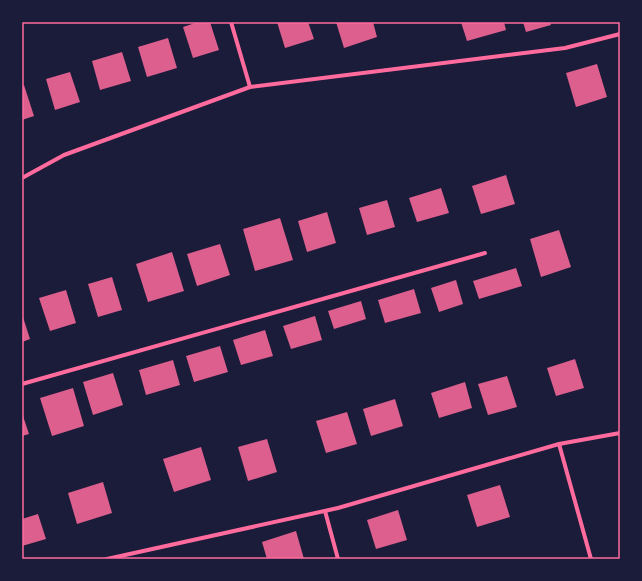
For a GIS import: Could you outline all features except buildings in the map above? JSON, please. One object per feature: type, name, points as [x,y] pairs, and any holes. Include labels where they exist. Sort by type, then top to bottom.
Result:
[{"type":"street","points":[[232,22],[250,87]]},
{"type":"street","points":[[22,178],[64,155],[250,87],[565,48],[620,34]]},
{"type":"street","points":[[22,384],[485,253]]},
{"type":"street","points":[[107,559],[325,511],[559,444],[620,432]]},
{"type":"street","points":[[559,444],[591,559]]},
{"type":"street","points":[[325,511],[338,559]]}]
